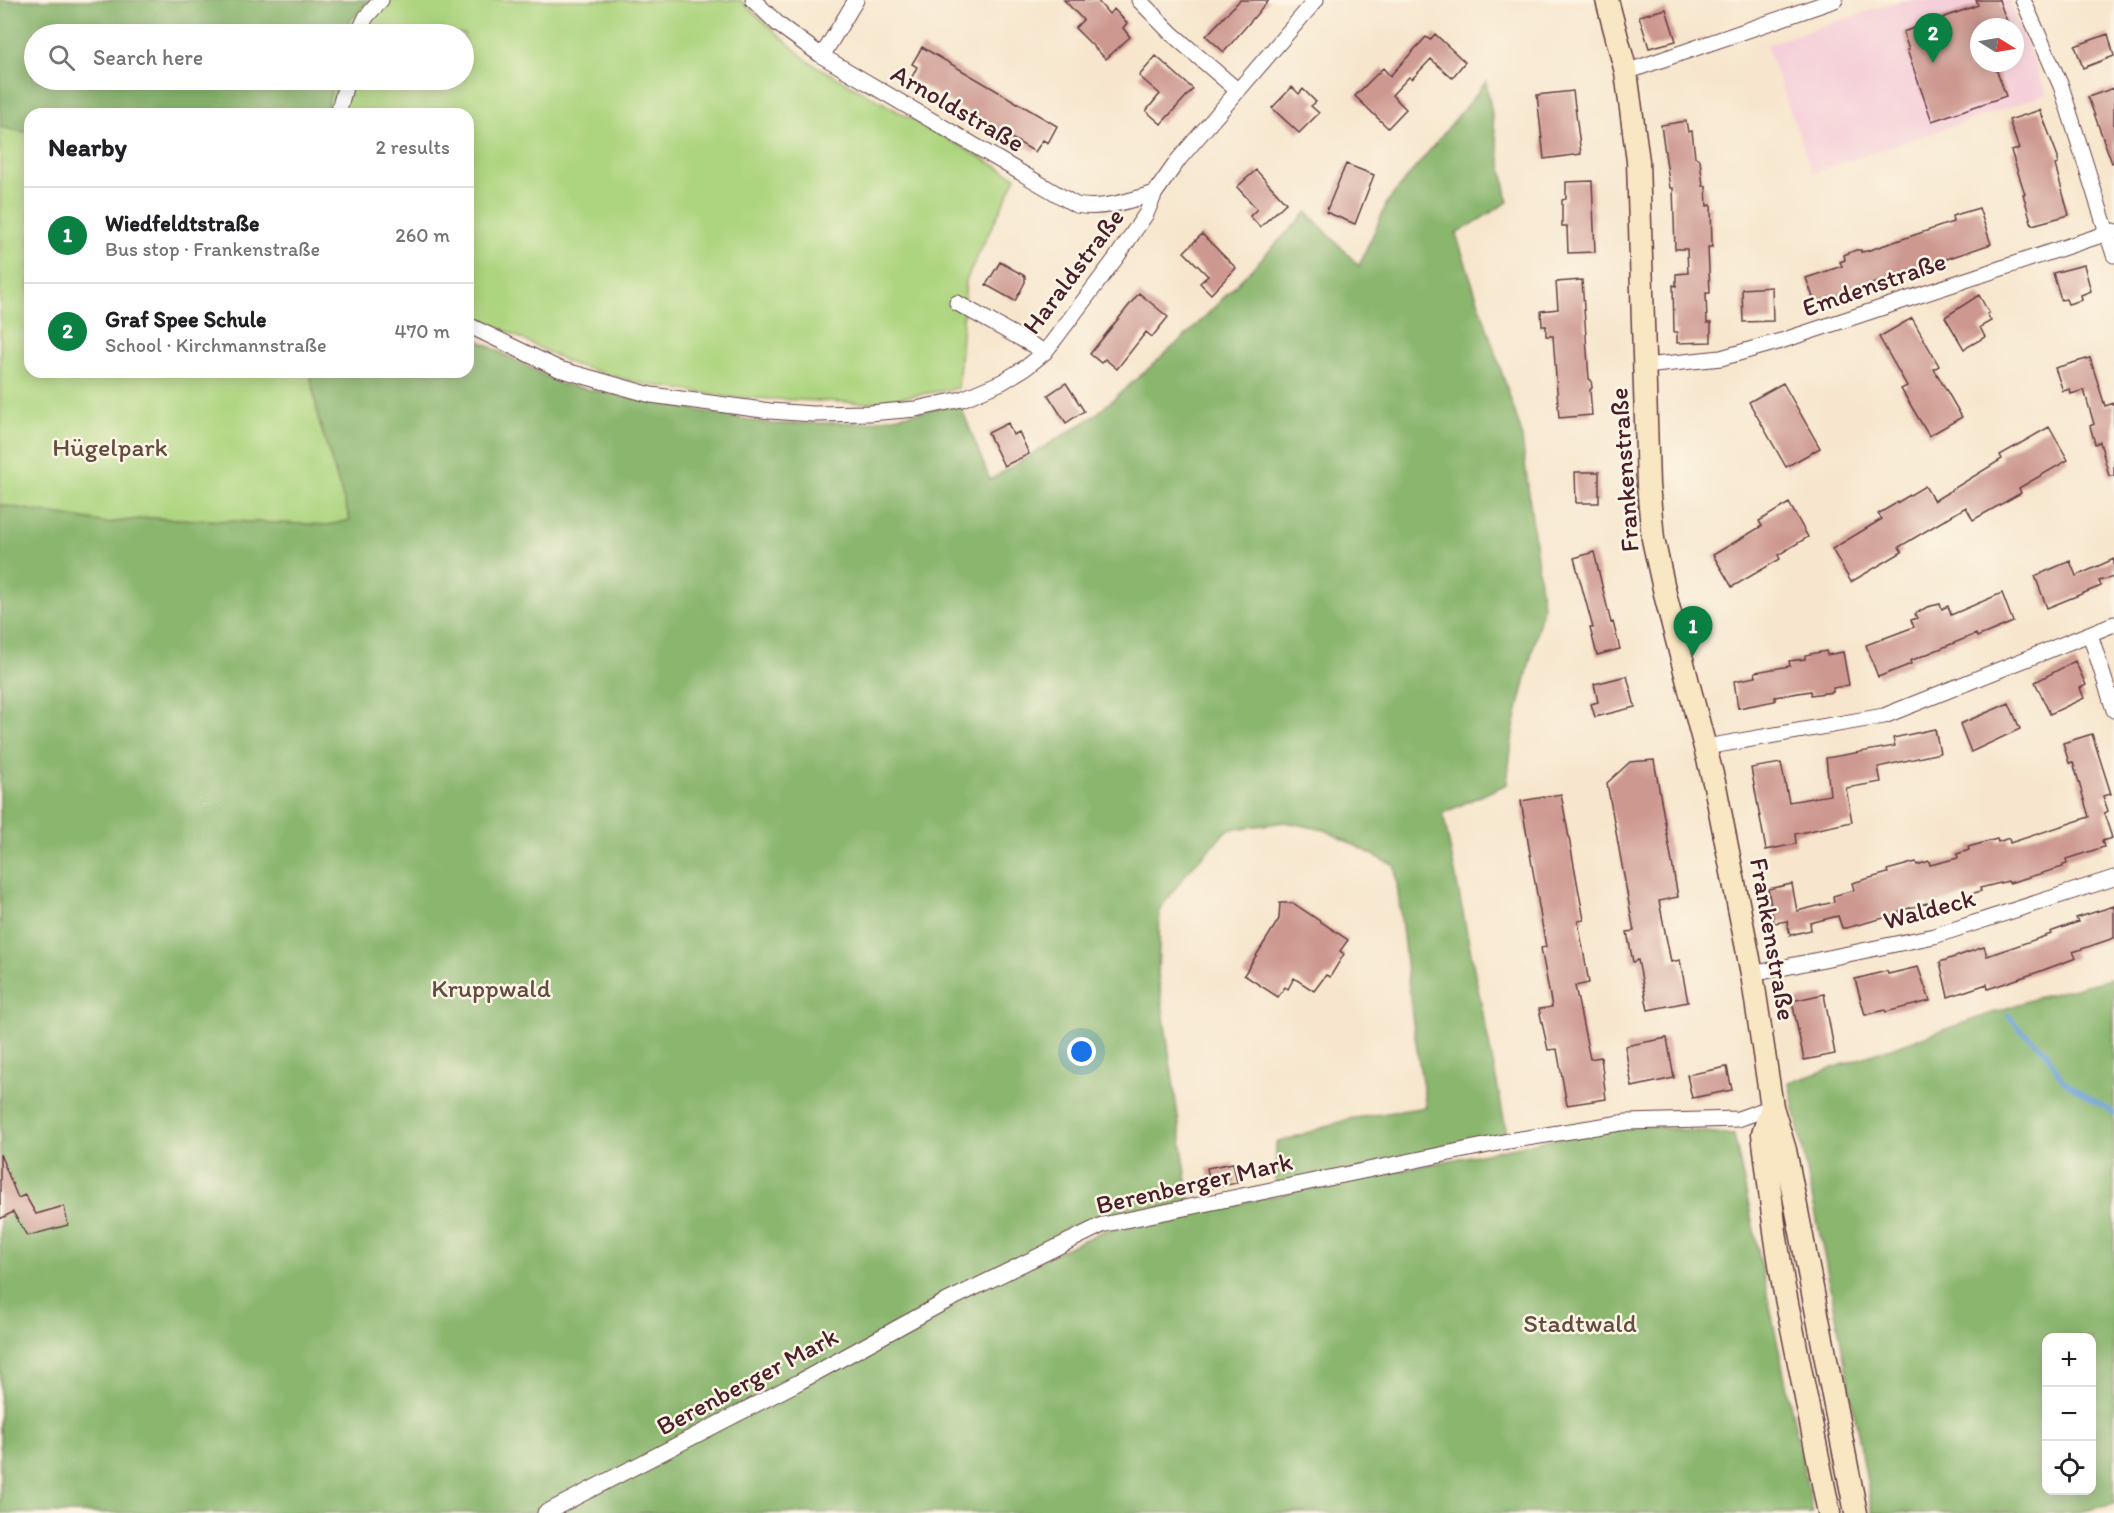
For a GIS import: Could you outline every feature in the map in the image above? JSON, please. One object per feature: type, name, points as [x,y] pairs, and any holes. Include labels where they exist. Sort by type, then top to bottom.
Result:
[{"type":"main road","name":"Frankenstraße","points":[[1607,0],[1626,72],[1638,161],[1648,485],[1653,538],[1666,598],[1715,786],[1752,974],[1772,1107],[1785,1150],[1856,1513]]},
{"type":"main road","name":"Frankenstraße","points":[[1772,1107],[1763,1134],[1775,1232],[1829,1513]]},
{"type":"street","points":[[363,24],[381,0]]},
{"type":"street","name":"Arnoldstraße","points":[[753,0],[779,25],[822,56],[1076,205],[1090,208],[1105,207],[1155,193]]},
{"type":"street","points":[[822,56],[856,0]]},
{"type":"street","points":[[1139,0],[1171,33],[1238,91]]},
{"type":"street","name":"Haraldstraße","points":[[474,328],[559,369],[651,395],[770,411],[813,414],[870,413],[916,408],[962,399],[1002,382],[1045,352],[1116,258],[1146,214],[1155,193],[1179,159],[1316,0]]},
{"type":"street","points":[[1626,72],[1835,0]]},
{"type":"street","points":[[2023,0],[2061,86],[2111,232],[2114,255]]},
{"type":"street","points":[[340,108],[344,90]]},
{"type":"street","name":"Emdenstraße","points":[[1646,366],[1721,358],[1781,341],[2111,232]]},
{"type":"street","points":[[957,303],[1045,352]]},
{"type":"street","points":[[1706,747],[1884,716],[2114,624]]},
{"type":"street","points":[[2090,634],[2114,711]]},
{"type":"street","name":"Waldeck","points":[[1752,974],[1934,936],[2114,878]]},
{"type":"street","name":"Berenberger Mark","points":[[545,1513],[801,1381],[941,1304],[1102,1225],[1508,1141],[1627,1122],[1738,1119],[1772,1107]]},
{"type":"shaded area","points":[[1902,0],[2009,0],[2016,18],[1970,18],[1970,72],[2024,72],[2024,37],[2047,94],[1813,173],[1766,45]]},
{"type":"green space","points":[[0,0],[369,0],[349,24],[24,24],[24,90],[331,90],[327,108],[24,108],[24,132],[0,127]]},
{"type":"green space","points":[[369,0],[740,0],[809,62],[1016,177],[966,280],[958,388],[869,403],[729,397],[638,383],[572,364],[474,315],[474,108],[327,108],[331,90],[474,90],[474,24],[349,24]]},
{"type":"green space","name":"Kruppwald","points":[[1486,82],[1508,202],[1456,234],[1521,431],[1543,607],[1513,731],[1507,784],[1443,813],[1508,1139],[1275,1187],[1276,1143],[1349,1119],[1426,1107],[1413,1024],[1395,866],[1325,830],[1285,822],[1228,830],[1189,870],[1160,909],[1158,974],[1190,1203],[1101,1221],[941,1306],[1103,1231],[1627,1124],[1734,1135],[1813,1513],[0,1513],[0,505],[107,523],[148,518],[329,525],[350,520],[319,421],[311,378],[474,378],[474,338],[561,384],[770,424],[868,422],[960,404],[990,480],[1093,417],[1191,331],[1307,212],[1359,266],[1388,201]]},
{"type":"green space","name":"Hügelpark","points":[[0,127],[24,132],[24,378],[311,378],[319,421],[351,520],[329,525],[148,518],[107,523],[0,505]]},
{"type":"green space","points":[[2114,978],[2114,1504],[2075,1513],[1873,1513],[1789,1083],[2036,998]]},
{"type":"building","points":[[1064,0],[1097,0],[1109,14],[1114,9],[1127,23],[1123,28],[1130,37],[1106,59],[1075,28],[1083,20]]},
{"type":"building","points":[[1240,0],[1269,0],[1224,52],[1206,36]]},
{"type":"building","points":[[1976,0],[1999,0],[2006,18],[1970,18],[1970,72],[1997,72],[2006,96],[1932,121],[1903,32],[1978,5]]},
{"type":"building","points":[[1666,9],[1676,41],[1649,48],[1639,16]]},
{"type":"building","points":[[1435,34],[1465,62],[1452,78],[1431,59],[1412,79],[1409,77],[1392,95],[1406,109],[1388,128],[1355,96],[1383,68],[1390,76],[1426,37],[1430,40]]},
{"type":"building","points":[[2108,34],[2114,56],[2083,68],[2075,46]]},
{"type":"building","points":[[922,47],[1057,126],[1048,143],[1043,140],[1035,152],[911,79],[917,67],[912,64]]},
{"type":"building","points":[[1156,56],[1193,89],[1161,124],[1146,111],[1160,94],[1139,76]]},
{"type":"building","points":[[1292,87],[1299,94],[1303,89],[1316,102],[1311,106],[1319,113],[1299,133],[1272,108]]},
{"type":"building","points":[[2114,88],[2114,162],[2112,163],[2088,97]]},
{"type":"building","points":[[1573,91],[1581,154],[1544,159],[1537,95]]},
{"type":"building","points":[[2040,110],[2058,157],[2058,164],[2055,165],[2069,215],[2032,225],[2011,151],[2019,149],[2009,120]]},
{"type":"building","points":[[1686,121],[1688,132],[1692,131],[1695,157],[1700,160],[1703,186],[1706,186],[1707,206],[1711,205],[1712,247],[1708,247],[1710,293],[1706,293],[1707,323],[1711,323],[1711,342],[1677,343],[1677,332],[1674,332],[1673,285],[1676,286],[1676,274],[1688,273],[1687,249],[1675,249],[1673,188],[1670,188],[1661,125]]},
{"type":"building","points":[[1346,164],[1374,175],[1355,224],[1326,212]]},
{"type":"building","points":[[1256,170],[1286,203],[1260,227],[1250,216],[1257,209],[1237,187]]},
{"type":"building","points":[[1592,181],[1595,252],[1568,253],[1567,226],[1562,226],[1562,200],[1566,199],[1566,182]]},
{"type":"building","points":[[1979,208],[1991,244],[1908,272],[1909,274],[1895,279],[1894,277],[1815,303],[1806,278],[1842,266],[1840,262],[1845,260],[1844,255],[1856,250],[1867,251],[1953,222],[1952,216]]},
{"type":"building","points":[[1202,234],[1236,268],[1211,294],[1200,283],[1208,276],[1184,252]]},
{"type":"building","points":[[1000,262],[1025,276],[1025,282],[1015,301],[986,285]]},
{"type":"building","points":[[2084,265],[2091,291],[2081,295],[2082,300],[2068,304],[2066,299],[2061,300],[2053,273]]},
{"type":"building","points":[[1582,280],[1589,379],[1592,388],[1590,390],[1592,415],[1559,418],[1553,336],[1546,336],[1546,326],[1542,326],[1541,311],[1558,309],[1556,282]]},
{"type":"building","points":[[1772,287],[1773,321],[1743,322],[1742,289]]},
{"type":"building","points":[[1139,293],[1168,317],[1152,337],[1146,332],[1117,369],[1105,359],[1101,363],[1090,354]]},
{"type":"building","points":[[1979,295],[1991,321],[1980,327],[1985,337],[1964,349],[1945,317]]},
{"type":"building","points":[[1912,318],[1939,366],[1934,369],[1962,417],[1929,436],[1901,389],[1907,386],[1879,337]]},
{"type":"building","points":[[2090,358],[2105,406],[2114,403],[2114,476],[2109,476],[2100,442],[2095,444],[2090,426],[2094,424],[2084,390],[2071,394],[2070,389],[2063,391],[2055,368]]},
{"type":"building","points":[[1066,383],[1084,411],[1066,423],[1048,395]]},
{"type":"building","points":[[1783,383],[1820,448],[1786,467],[1749,402]]},
{"type":"building","points":[[1008,423],[1013,435],[1019,432],[1029,454],[1004,466],[988,433]]},
{"type":"building","points":[[2049,427],[2068,460],[2019,488],[2021,493],[1973,520],[1966,507],[1899,547],[1902,552],[1851,582],[1832,549],[1882,519],[1878,514],[1925,486],[1934,501],[2002,459],[2000,455]]},
{"type":"building","points":[[1575,472],[1599,472],[1599,503],[1576,503]]},
{"type":"building","points":[[1789,503],[1808,537],[1778,555],[1780,559],[1732,587],[1713,555],[1762,526],[1759,521]]},
{"type":"building","points":[[1594,552],[1611,623],[1613,622],[1620,649],[1597,655],[1590,628],[1593,628],[1574,558]]},
{"type":"building","points":[[2114,559],[2114,577],[2099,581],[2101,586],[2047,608],[2035,576],[2070,561],[2076,576]]},
{"type":"building","points":[[2002,593],[2013,622],[1977,637],[1976,634],[1878,677],[1866,645],[1914,627],[1911,620],[1917,618],[1915,614],[1927,607],[1940,604],[1942,609],[1948,606],[1951,615]]},
{"type":"building","points":[[1826,651],[1827,655],[1843,652],[1849,685],[1833,688],[1833,692],[1811,695],[1811,691],[1775,697],[1775,701],[1738,708],[1734,681],[1756,677],[1755,672],[1790,666],[1789,661],[1805,659],[1805,655]]},
{"type":"building","points":[[2075,661],[2086,685],[2080,688],[2084,698],[2050,714],[2035,682]]},
{"type":"building","points":[[1627,676],[1635,707],[1595,717],[1591,704],[1598,702],[1594,684]]},
{"type":"building","points":[[2009,703],[2020,729],[1971,752],[1960,724]]},
{"type":"building","points":[[1935,729],[1940,753],[1878,767],[1881,782],[1846,788],[1852,822],[1795,834],[1796,844],[1766,850],[1751,768],[1781,763],[1789,802],[1830,795],[1826,758],[1895,746],[1893,738]]},
{"type":"building","points":[[2092,734],[2111,794],[2103,796],[2108,811],[2104,813],[2112,838],[2102,841],[2104,847],[2066,859],[2067,864],[2063,867],[2009,883],[2008,881],[1980,888],[1981,891],[1927,906],[1927,903],[1899,911],[1899,914],[1846,928],[1842,928],[1838,916],[1810,923],[1811,930],[1790,935],[1787,921],[1774,923],[1768,889],[1792,884],[1797,911],[1834,902],[1833,896],[1854,890],[1852,883],[1888,873],[1887,870],[1916,862],[1917,865],[1929,861],[1930,865],[1958,858],[1957,854],[1969,850],[1968,847],[1997,839],[1998,842],[2009,838],[2010,843],[2089,817],[2073,762],[2069,763],[2063,743]]},
{"type":"building","points":[[1654,760],[1678,897],[1659,901],[1671,962],[1680,960],[1688,1002],[1648,1010],[1638,960],[1633,962],[1627,932],[1634,931],[1607,783],[1630,762]]},
{"type":"building","points":[[1561,794],[1584,920],[1578,921],[1589,983],[1575,986],[1590,1059],[1601,1057],[1606,1099],[1567,1105],[1557,1049],[1548,1050],[1539,1009],[1552,1007],[1541,948],[1546,947],[1521,801]]},
{"type":"building","points":[[1280,903],[1293,903],[1348,940],[1340,951],[1344,954],[1330,977],[1326,975],[1314,991],[1294,978],[1288,989],[1285,987],[1278,997],[1244,975],[1279,919]]},
{"type":"building","points":[[2114,906],[2114,938],[2073,952],[2076,958],[2038,972],[1988,989],[1987,984],[1948,997],[1940,962],[1984,947],[1987,956],[2051,934],[2050,932],[2078,922],[2076,918]]},
{"type":"building","points":[[1918,967],[1930,1001],[1865,1015],[1855,979],[1887,971],[1888,974]]},
{"type":"building","points":[[1824,994],[1835,1054],[1804,1060],[1792,1001]]},
{"type":"building","points":[[1667,1038],[1674,1078],[1632,1087],[1625,1046]]},
{"type":"building","points":[[1727,1067],[1732,1090],[1692,1098],[1687,1075]]},
{"type":"building","points":[[0,1154],[18,1198],[25,1195],[36,1214],[64,1206],[68,1225],[27,1236],[13,1212],[0,1219]]},
{"type":"building","points":[[1233,1163],[1237,1183],[1211,1188],[1207,1168]]},
{"type":"waterway","points":[[2008,1015],[2021,1030],[2045,1050],[2063,1081],[2114,1113]]},
{"type":"place","name":"Graf Spee Schule","points":[[1933,63]]},
{"type":"place","name":"Wiedfeldtstraße","points":[[1693,656]]},
{"type":"park label","name":"Stadtwald","points":[[1580,1323]]}]
